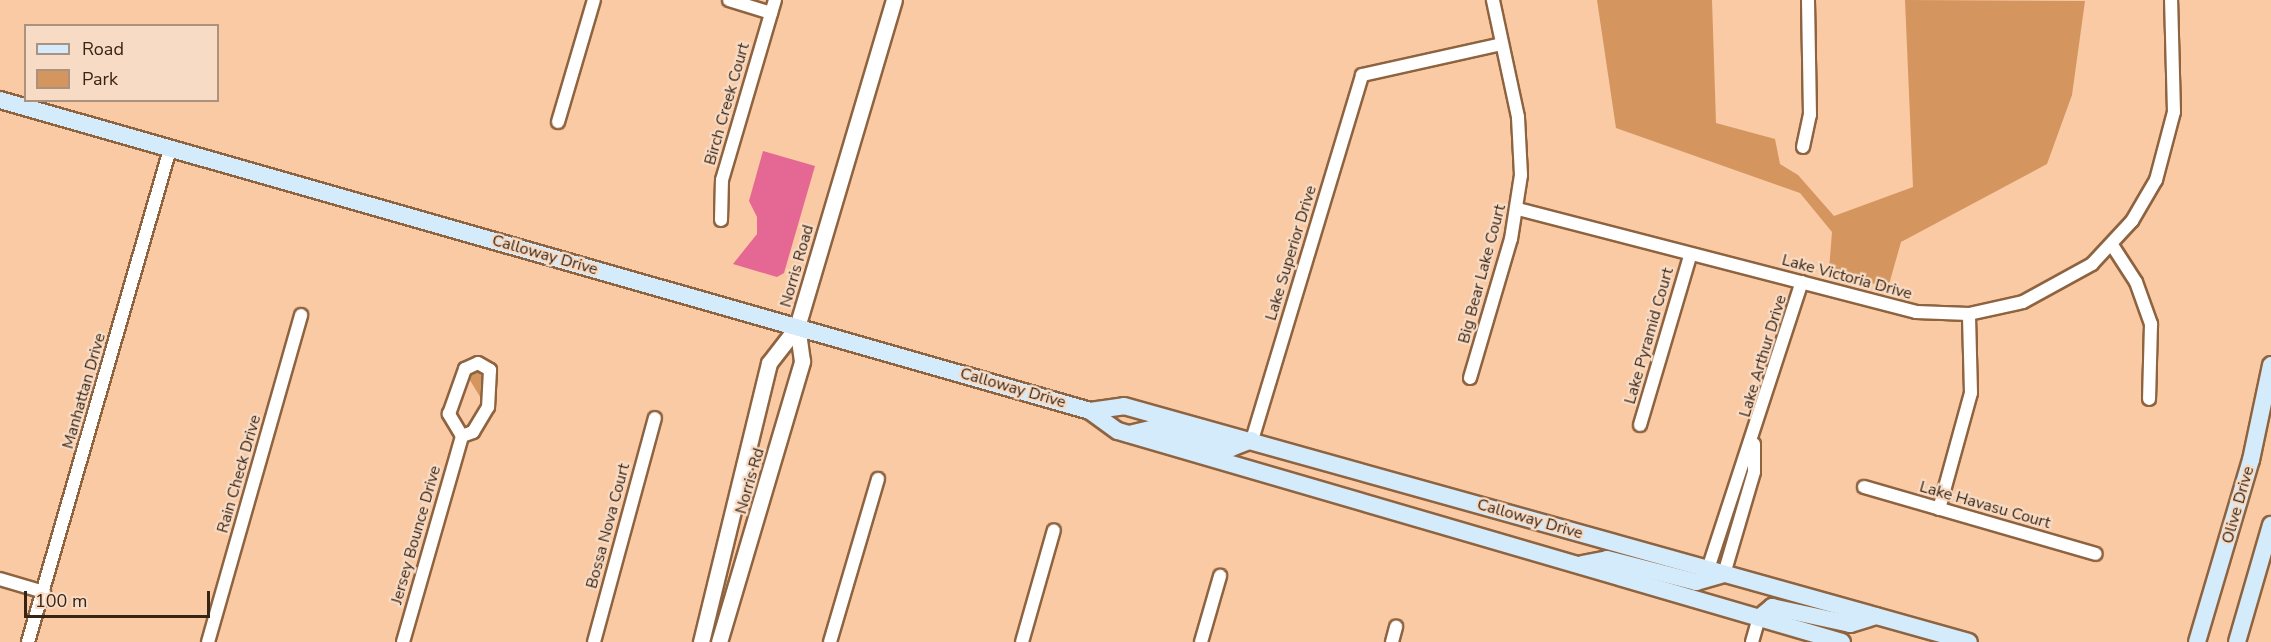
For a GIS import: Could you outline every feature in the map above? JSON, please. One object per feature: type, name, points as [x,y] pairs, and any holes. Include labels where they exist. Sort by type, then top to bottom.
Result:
[{"type":"main road","name":"Calloway Drive","points":[[0,100],[1090,411],[1128,434],[1842,642]]},
{"type":"main road","name":"Olive Drive","points":[[2197,642],[2251,460],[2271,365]]},
{"type":"main road","name":"Calloway Drive","points":[[1090,411],[1124,406],[1969,642]]},
{"type":"main road","points":[[1128,434],[1154,428],[1231,448],[1252,440]]},
{"type":"main road","points":[[2237,642],[2271,525]]},
{"type":"main road","points":[[1578,564],[1607,559],[1696,582],[1716,572]]},
{"type":"main road","points":[[1759,618],[1772,607],[1850,624],[1876,616]]},
{"type":"street","points":[[558,122],[594,0]]},
{"type":"street","points":[[729,0],[771,13]]},
{"type":"street","name":"Birch Creek Court","points":[[721,220],[722,180],[775,0]]},
{"type":"street","name":"Norris Road","points":[[701,642],[769,363],[797,327],[894,0]]},
{"type":"street","name":"Big Bear Lake Court","points":[[1470,378],[1518,209],[1521,147],[1493,0]]},
{"type":"street","points":[[1803,147],[1810,116],[1808,0]]},
{"type":"street","name":"Lake Victoria Drive","points":[[1518,209],[1690,256],[1803,282],[1916,312],[1969,314],[2048,292],[2112,245],[2145,201],[2170,135],[2175,88],[2170,0]]},
{"type":"street","name":"Lake Superior Drive","points":[[1252,440],[1362,75],[1502,44]]},
{"type":"street","name":"Manhattan Drive","points":[[28,642],[170,148]]},
{"type":"street","points":[[2112,245],[2136,282],[2151,324],[2149,399]]},
{"type":"street","name":"Lake Pyramid Court","points":[[1640,425],[1690,256]]},
{"type":"street","name":"Lake Arthur Drive","points":[[1716,572],[1754,472],[1755,440],[1803,282]]},
{"type":"street","points":[[1939,509],[1971,393],[1969,314]]},
{"type":"street","name":"Rain Check Drive","points":[[212,641],[301,315]]},
{"type":"street","name":"Norris Rd","points":[[719,642],[802,361],[797,327]]},
{"type":"street","points":[[478,363],[490,370],[488,407],[480,424],[462,436],[449,414],[465,369],[478,363]]},
{"type":"street","name":"Bossa Nova Court","points":[[594,642],[655,418]]},
{"type":"street","name":"Jersey Bounce Drive","points":[[403,642],[462,436]]},
{"type":"street","points":[[831,642],[878,479]]},
{"type":"street","name":"Lake Havasu Court","points":[[1864,487],[2096,554]]},
{"type":"street","points":[[1022,642],[1054,530]]},
{"type":"street","points":[[1201,642],[1220,576]]},
{"type":"street","points":[[0,579],[44,592]]},
{"type":"street","points":[[1752,642],[1759,618]]},
{"type":"street","points":[[1392,642],[1396,627]]},
{"type":"green space","points":[[1597,0],[1712,0],[1716,123],[1775,139],[1780,164],[1798,175],[1834,216],[1913,187],[1905,0],[2085,1],[2072,95],[2047,164],[1901,242],[1888,288],[1829,270],[1832,232],[1800,193],[1616,128]]},
{"type":"green space","points":[[477,371],[487,382],[482,400],[468,377]]},
{"type":"shaded area","points":[[763,151],[815,166],[784,273],[777,277],[733,264],[757,234],[757,217],[749,201]]}]
